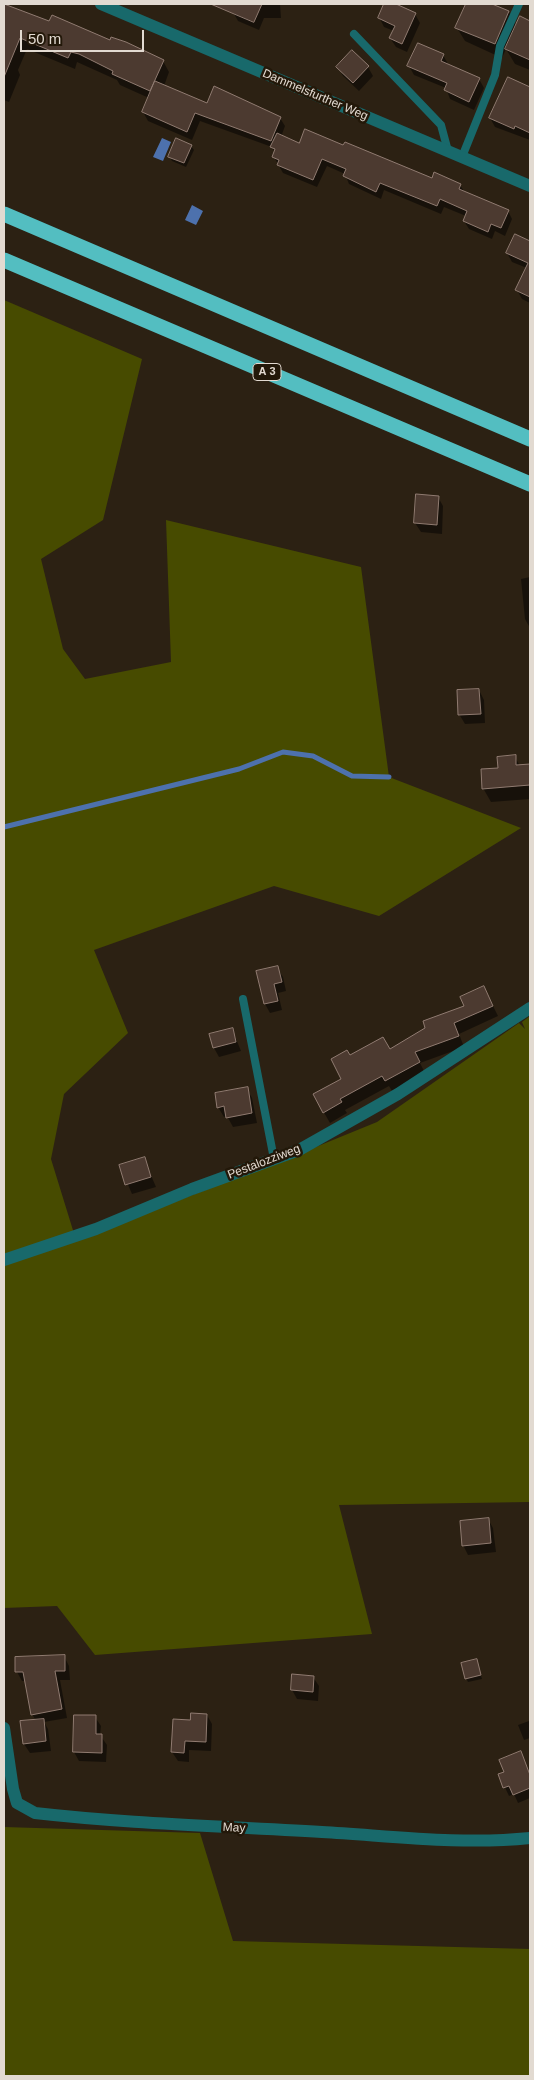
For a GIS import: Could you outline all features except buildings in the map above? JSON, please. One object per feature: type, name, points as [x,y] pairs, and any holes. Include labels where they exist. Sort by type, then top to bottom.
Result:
[{"type":"highway","points":[[4,214],[530,439]]},
{"type":"highway","name":"A 3","points":[[4,260],[530,484]]},
{"type":"street","name":"Dammelsfurther Weg","points":[[101,4],[530,186]]},
{"type":"street","name":"Pestalozziweg","points":[[4,1260],[96,1229],[192,1189],[299,1150],[398,1094],[530,1008]]},
{"type":"street","name":"May","points":[[4,1728],[13,1789],[17,1803],[35,1813],[197,1826],[440,1840],[496,1841],[530,1838]]},
{"type":"lane","points":[[462,157],[495,75],[500,46],[519,4]]},
{"type":"lane","points":[[354,34],[441,125],[448,151]]},
{"type":"lane","points":[[243,1000],[274,1159]]},
{"type":"shaded area","points":[[4,300],[142,359],[103,520],[41,559],[63,649],[85,679],[171,662],[166,520],[361,567],[389,777],[521,828],[379,916],[274,886],[94,950],[128,1033],[64,1094],[51,1159],[76,1240],[377,1122],[519,1023],[525,1029],[522,1022],[530,1016],[530,1502],[339,1505],[372,1634],[95,1655],[57,1606],[4,1608]]},
{"type":"shaded area","points":[[4,1827],[200,1833],[233,1941],[530,1949],[530,2076],[4,2076]]},
{"type":"water","points":[[162,138],[171,142],[163,161],[153,157]]},
{"type":"water","points":[[192,205],[203,211],[196,225],[185,220]]},
{"type":"waterway","points":[[4,827],[239,769],[283,752],[313,756],[352,776],[389,777]]}]
